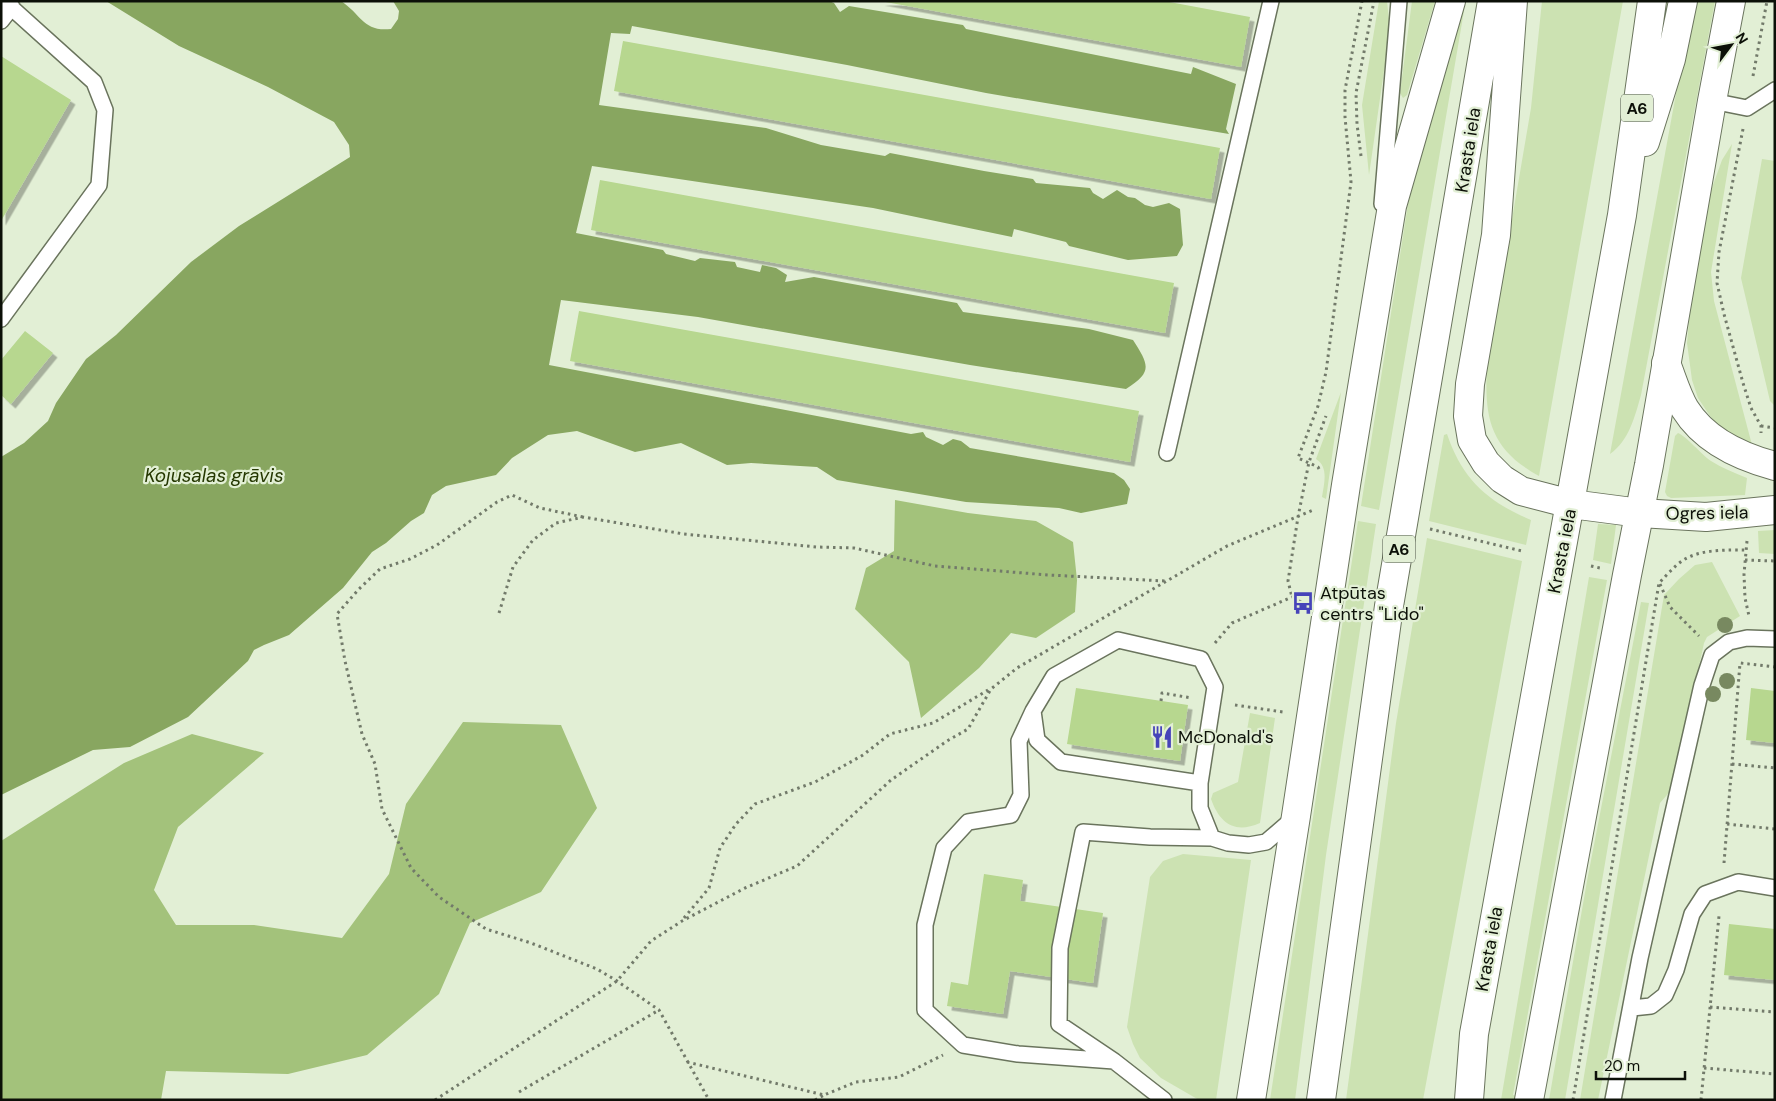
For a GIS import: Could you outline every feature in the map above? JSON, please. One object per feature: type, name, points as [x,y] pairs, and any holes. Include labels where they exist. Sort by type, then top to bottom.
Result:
[{"type":"main road","points":[[1251,1100],[1346,485],[1392,206],[1451,1]]},
{"type":"main road","name":"Krasta iela","points":[[1321,1100],[1389,606],[1492,1]]},
{"type":"main road","name":"Ogres iela","points":[[1513,1],[1496,235],[1470,384],[1468,416],[1472,440],[1486,463],[1502,479],[1520,491],[1570,504],[1640,513],[1706,517],[1775,510]]},
{"type":"main road","name":"Krasta iela","points":[[1469,1100],[1474,1034],[1546,627],[1622,215],[1652,1]]},
{"type":"main road","points":[[1622,215],[1671,59],[1682,1]]},
{"type":"main road","points":[[1529,1099],[1640,513],[1731,1]]},
{"type":"main road","points":[[1666,363],[1685,409],[1717,443],[1758,461],[1775,466]]},
{"type":"main road","points":[[1456,1100],[1474,1034]]},
{"type":"lane","points":[[1167,452],[1270,1]]},
{"type":"lane","points":[[1372,331],[1399,1]]},
{"type":"lane","points":[[1,21],[8,4],[94,82],[105,110],[99,185],[1,319]]},
{"type":"lane","points":[[1712,101],[1747,108],[1775,90]]},
{"type":"lane","points":[[1613,1100],[1640,958],[1702,685],[1712,655],[1729,642],[1747,638],[1775,640]]},
{"type":"lane","points":[[1114,1061],[1018,1054],[964,1045],[925,1010],[925,925],[944,848],[968,822],[1011,815],[1022,795],[1019,741],[1033,711],[1054,676],[1118,640],[1201,660],[1216,688],[1200,782],[1200,808],[1212,838]]},
{"type":"lane","points":[[1033,711],[1037,740],[1061,762],[1200,782]]},
{"type":"lane","points":[[1164,1100],[1114,1061],[1060,1024],[1060,948],[1083,832],[1212,838],[1228,843],[1249,845],[1266,842],[1296,816]]},
{"type":"lane","points":[[1632,1008],[1651,1006],[1665,995],[1676,970],[1692,914],[1705,894],[1738,882],[1775,888]]},
{"type":"path","points":[[1322,474],[1318,467],[1298,458],[1318,406],[1326,372],[1351,182],[1345,117],[1345,90],[1362,1]]},
{"type":"path","points":[[1362,158],[1357,124],[1356,93],[1374,1]]},
{"type":"path","points":[[1767,1],[1720,252],[1717,283],[1751,408],[1761,426],[1775,428]]},
{"type":"path","points":[[1305,594],[1303,603],[1292,597],[1288,581],[1309,462],[1329,408]]},
{"type":"path","points":[[708,1100],[659,1010],[617,981],[596,970],[531,943],[486,929],[439,896],[411,868],[382,809],[374,764],[362,734],[345,661],[337,614],[359,589],[380,569],[410,559],[437,545],[497,502],[512,495],[540,508],[684,534],[816,547],[854,548],[935,566],[1059,576],[1166,581]]},
{"type":"path","points":[[682,921],[709,888],[720,848],[736,824],[755,804],[814,782],[863,755],[890,734],[933,723],[991,689],[1017,668],[1227,546],[1318,507],[1317,517]]},
{"type":"path","points":[[498,613],[514,567],[534,540],[556,523],[583,516]]},
{"type":"path","points":[[1429,529],[1522,551]]},
{"type":"path","points":[[1573,1100],[1659,583],[1685,559],[1723,550],[1746,550]]},
{"type":"path","points":[[1745,560],[1775,562]]},
{"type":"path","points":[[1659,583],[1670,607],[1699,637],[1712,655]]},
{"type":"path","points":[[1201,660],[1232,623],[1292,597]]},
{"type":"path","points":[[1745,598],[1749,611]]},
{"type":"path","points":[[1701,1100],[1722,888],[1740,663],[1775,667]]},
{"type":"path","points":[[435,1100],[617,981],[650,941],[682,921],[745,888],[796,866],[891,780],[947,741],[968,729],[991,689]]},
{"type":"path","points":[[1732,764],[1775,768]]},
{"type":"path","points":[[1727,824],[1775,829]]},
{"type":"path","points":[[1710,1007],[1775,1012]]},
{"type":"path","points":[[518,1092],[659,1010]]},
{"type":"path","points":[[815,1100],[856,1082],[899,1077],[964,1045]]},
{"type":"path","points":[[687,1062],[824,1095]]},
{"type":"path","points":[[1704,1068],[1775,1074]]},
{"type":"shaded area","points":[[1379,1],[1387,1],[1390,29],[1369,175],[1362,105]]},
{"type":"shaded area","points":[[1412,1],[1435,1],[1407,95],[1403,98],[1400,93]]},
{"type":"shaded area","points":[[1542,1],[1623,1],[1539,476],[1510,455],[1500,443],[1489,417],[1486,385],[1487,366],[1531,108]]},
{"type":"shaded area","points":[[1693,1],[1715,1],[1641,395],[1627,435],[1617,449],[1610,454]]},
{"type":"shaded area","points":[[1463,9],[1379,510],[1361,506],[1408,204],[1415,170]]},
{"type":"shaded area","points":[[1732,144],[1711,272],[1714,301],[1752,445],[1725,433],[1698,398],[1692,380],[1687,343],[1692,288],[1709,196],[1722,160]]},
{"type":"shaded area","points":[[1762,159],[1775,161],[1775,406],[1770,401],[1741,278]]},
{"type":"shaded area","points":[[1341,392],[1326,499],[1322,497],[1323,466],[1316,459]]},
{"type":"shaded area","points":[[1678,433],[1711,461],[1747,478],[1745,495],[1671,498],[1667,496],[1665,492],[1675,436]]},
{"type":"shaded area","points":[[1447,434],[1460,464],[1478,487],[1489,497],[1531,520],[1526,545],[1429,521],[1444,435]]},
{"type":"shaded area","points":[[895,500],[968,513],[1036,521],[1073,542],[1077,580],[1075,612],[1036,638],[1011,633],[979,668],[921,718],[909,662],[855,609],[866,568],[894,551]]},
{"type":"shaded area","points":[[1358,521],[1376,524],[1326,855],[1295,1100],[1270,1100]]},
{"type":"shaded area","points":[[1598,524],[1616,525],[1611,564],[1593,560]]},
{"type":"shaded area","points":[[1775,530],[1775,554],[1759,553],[1758,531]]},
{"type":"shaded area","points":[[1427,538],[1522,561],[1423,1100],[1346,1100],[1396,723]]},
{"type":"shaded area","points":[[1712,562],[1740,616],[1707,637],[1704,643],[1673,788],[1660,803],[1598,1100],[1580,1100],[1664,595],[1695,565]]},
{"type":"shaded area","points":[[1589,577],[1607,580],[1513,1095],[1534,1100],[1501,1100]]},
{"type":"shaded area","points":[[1641,602],[1649,603],[1565,1100],[1549,1100],[1587,881]]},
{"type":"shaded area","points":[[1250,713],[1275,718],[1260,823],[1236,827],[1219,815],[1211,799],[1213,793],[1238,782]]},
{"type":"shaded area","points":[[463,722],[561,725],[597,808],[541,892],[470,923],[439,994],[367,1055],[288,1074],[166,1071],[161,1100],[1,1100],[1,841],[124,763],[192,734],[264,753],[178,827],[154,890],[176,925],[254,925],[342,938],[389,874],[406,804]]},
{"type":"shaded area","points":[[1183,854],[1251,860],[1216,1100],[1199,1100],[1161,1078],[1140,1058],[1127,1027],[1150,877],[1163,861]]},
{"type":"water","name":"Kojusalas grāvis","points":[[106,1],[341,1],[368,25],[374,28],[391,29],[398,19],[399,11],[393,1],[829,1],[834,3],[840,12],[849,6],[963,25],[966,29],[1191,74],[1193,67],[1236,84],[1226,129],[1229,134],[986,93],[847,65],[632,26],[630,34],[611,33],[599,105],[766,128],[821,145],[885,156],[890,153],[1033,179],[1036,183],[1090,188],[1093,193],[1103,199],[1117,190],[1145,205],[1153,207],[1169,203],[1180,209],[1183,245],[1177,256],[1128,260],[1069,246],[1066,242],[1014,229],[1012,237],[873,208],[592,166],[576,233],[663,250],[666,254],[695,261],[700,258],[735,262],[737,267],[760,272],[762,265],[776,268],[787,275],[785,282],[814,277],[957,303],[963,312],[1089,329],[1133,340],[1145,362],[1146,368],[1141,378],[1126,389],[970,365],[698,317],[561,300],[549,365],[911,434],[923,432],[926,437],[943,445],[953,439],[961,441],[970,448],[1114,473],[1124,480],[1130,489],[1127,504],[1081,513],[1059,508],[966,502],[837,480],[817,467],[751,463],[727,465],[681,443],[635,452],[577,431],[548,435],[512,458],[496,475],[446,486],[432,495],[424,513],[372,552],[343,588],[289,635],[254,650],[248,661],[188,717],[130,747],[93,750],[1,795],[1,457],[24,443],[48,421],[56,403],[86,359],[116,335],[191,262],[239,226],[350,157],[349,145],[334,122],[268,87],[179,46]]},
{"type":"building","points":[[880,1],[1164,1],[1250,17],[1241,67]]},
{"type":"building","points":[[623,41],[1220,148],[1211,199],[614,91]]},
{"type":"building","points":[[1,56],[71,100],[1,221]]},
{"type":"building","points":[[600,180],[1174,283],[1165,333],[591,230]]},
{"type":"building","points":[[579,311],[1139,411],[1130,462],[570,361]]},
{"type":"building","points":[[25,331],[53,353],[11,404],[1,395],[1,360]]},
{"type":"building","points":[[1076,688],[1188,705],[1180,761],[1067,744]]},
{"type":"building","points":[[1751,688],[1775,691],[1775,743],[1746,740]]},
{"type":"building","points":[[984,874],[1023,880],[1020,901],[1103,913],[1093,983],[1010,971],[1003,1014],[947,1006],[951,982],[968,985]]},
{"type":"building","points":[[1729,924],[1775,929],[1775,980],[1724,975]]},
{"type":"place","name":"Atpūtas centrs \"Lido\"","points":[[1303,603]]},
{"type":"place","name":"McDonald's","points":[[1162,737]]}]
